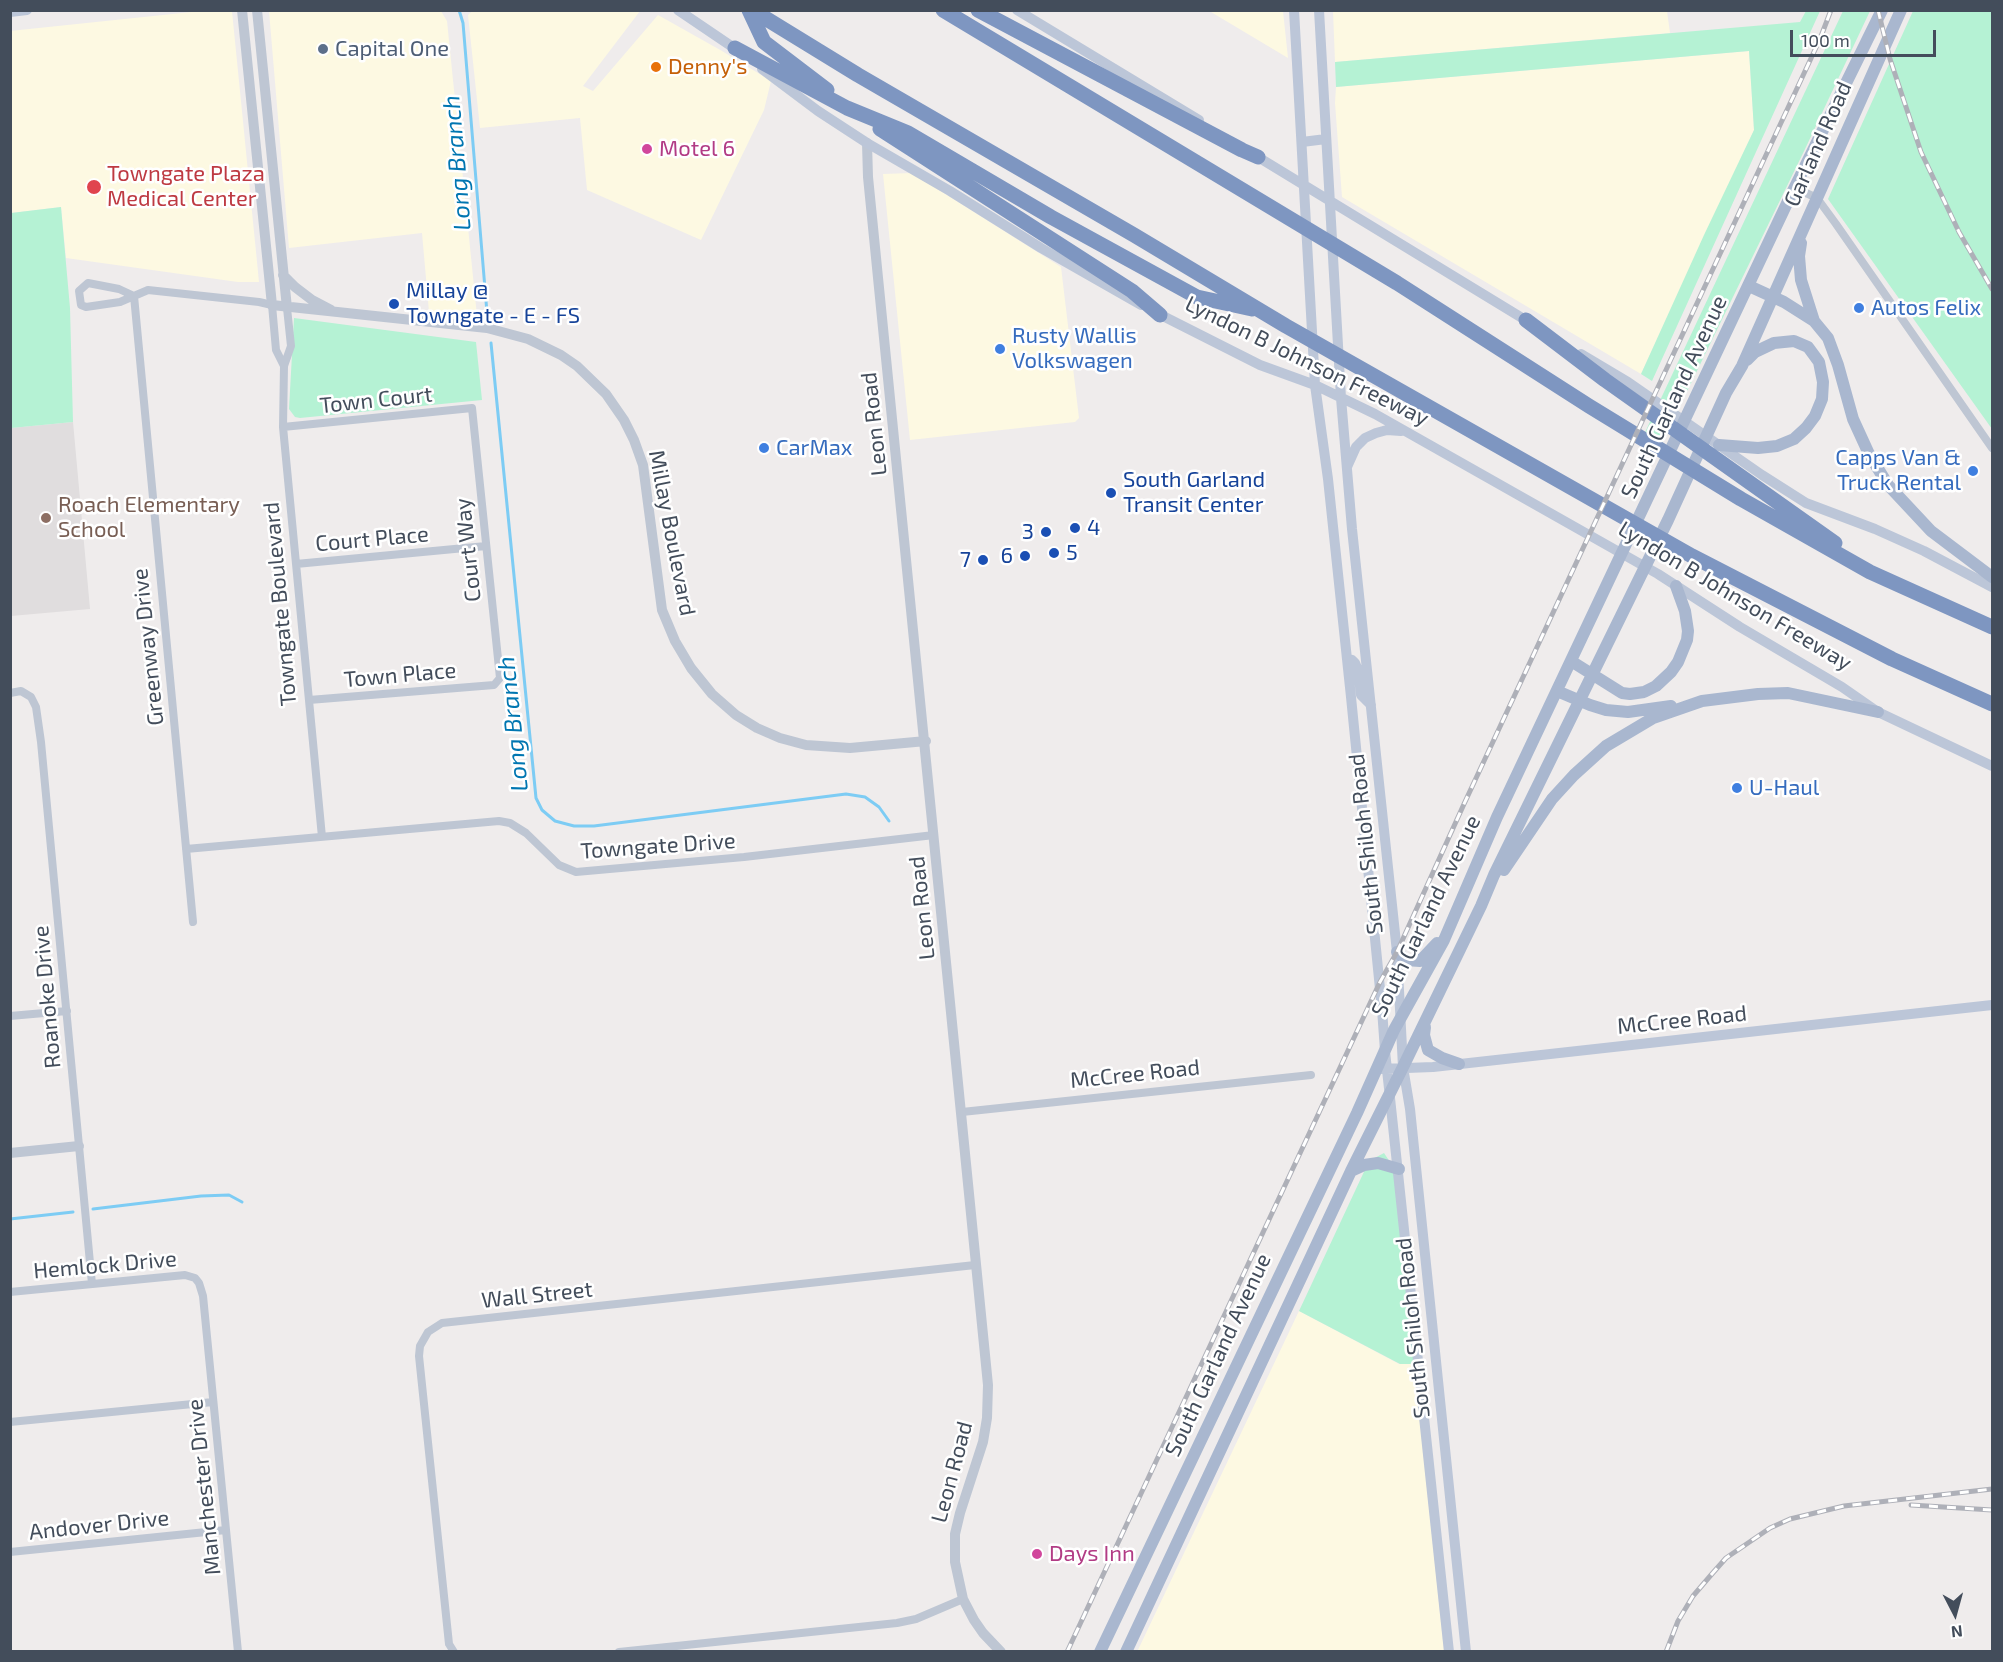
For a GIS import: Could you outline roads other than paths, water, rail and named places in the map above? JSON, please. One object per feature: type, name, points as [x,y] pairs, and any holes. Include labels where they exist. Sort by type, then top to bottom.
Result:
[{"type":"highway","points":[[751,10],[764,42],[864,119],[1132,291],[1160,315]]},
{"type":"highway","name":"Lyndon B Johnson Freeway","points":[[751,10],[868,81],[1134,234],[1286,326],[1692,556],[1892,659],[1992,704]]},
{"type":"highway","points":[[943,10],[1397,283],[1589,406],[1741,499],[1886,580],[1992,627]]},
{"type":"highway","points":[[978,10],[1242,150],[1258,156]]},
{"type":"highway","points":[[735,48],[847,108],[908,133],[1197,297],[1264,312]]},
{"type":"highway","points":[[1526,320],[1605,380],[1886,580]]},
{"type":"main road","points":[[10,12],[27,10]]},
{"type":"main road","name":"Lyndon B Johnson Freeway","points":[[678,10],[735,48],[818,111],[1041,248],[1160,315],[1260,364],[1315,385],[1375,414],[1658,574],[1740,627],[1842,687],[1878,712],[1992,766]]},
{"type":"main road","points":[[1017,10],[1628,382],[1806,503],[1875,529],[1924,551],[1992,587]]},
{"type":"main road","name":"South Shiloh Road","points":[[1294,10],[1315,385],[1347,659],[1385,1051]]},
{"type":"main road","name":"South Shiloh Road","points":[[1319,10],[1324,61],[1326,139],[1341,398],[1352,529],[1397,952],[1403,1067],[1410,1109],[1466,1652]]},
{"type":"main road","name":"Garland Road","points":[[1792,194],[1882,10]]},
{"type":"main road","name":"Garland Road","points":[[1803,230],[1901,10]]},
{"type":"main road","points":[[1302,142],[1326,139]]},
{"type":"main road","name":"South Garland Avenue","points":[[1100,1652],[1382,1069],[1385,1051],[1443,940],[1497,817],[1792,194]]},
{"type":"main road","points":[[1803,230],[1799,256],[1801,280],[1814,321]]},
{"type":"main road","name":"South Garland Avenue","points":[[1126,1652],[1351,1171],[1580,702],[1726,393],[1742,366],[1803,230]]},
{"type":"main road","points":[[1749,286],[1774,297],[1814,321],[1828,338],[1853,419],[1869,454],[1888,485],[1931,531],[1992,578]]},
{"type":"main road","points":[[1719,445],[1758,448],[1777,446],[1794,439],[1815,416],[1822,399],[1823,382],[1819,362],[1808,347],[1794,341],[1774,343],[1755,352],[1742,366]]},
{"type":"main road","points":[[1347,467],[1356,447],[1365,438],[1387,430],[1405,432]]},
{"type":"main road","points":[[1333,531],[1352,529]]},
{"type":"main road","points":[[1571,661],[1605,681],[1617,691],[1630,694],[1644,692],[1656,686],[1671,672],[1685,648],[1688,631],[1685,612],[1676,586]]},
{"type":"main road","points":[[1605,648],[1605,681]]},
{"type":"main road","points":[[1347,659],[1355,663],[1358,669],[1361,695],[1371,705]]},
{"type":"main road","points":[[1557,691],[1580,702],[1606,710],[1628,712],[1738,695],[1788,693],[1878,712]]},
{"type":"main road","points":[[1481,906],[1532,826],[1574,775],[1606,746],[1630,731],[1674,709],[1702,701]]},
{"type":"main road","points":[[1397,952],[1406,960],[1420,961],[1434,945],[1443,940]]},
{"type":"main road","name":"McCree Road","points":[[1382,1069],[1459,1064],[1992,1005]]},
{"type":"main road","points":[[1427,1016],[1424,1035],[1428,1050],[1459,1064]]},
{"type":"main road","name":"South Shiloh Road","points":[[1382,1069],[1390,1091],[1399,1169],[1449,1652]]},
{"type":"main road","points":[[1351,1171],[1364,1165],[1378,1163],[1399,1169]]},
{"type":"main road","points":[[1432,1488],[1449,1486]]},
{"type":"main road","points":[[1434,1503],[1450,1501]]},
{"type":"street","name":"Towngate Boulevard","points":[[242,10],[276,350],[284,366]]},
{"type":"street","name":"Towngate Boulevard","points":[[257,10],[291,346],[284,366],[283,427],[322,837]]},
{"type":"street","name":"Leon Road","points":[[867,143],[868,177],[926,741],[975,1265],[987,1364],[987,1418],[983,1442],[955,1534],[955,1562],[963,1599],[983,1633],[1001,1652]]},
{"type":"street","points":[[256,154],[271,152]]},
{"type":"street","points":[[1792,194],[1817,198],[1992,448]]},
{"type":"street","points":[[283,274],[312,300],[337,313]]},
{"type":"street","points":[[134,296],[119,289],[87,283],[79,291],[81,304],[86,307],[120,302],[134,296],[148,290],[272,305]]},
{"type":"street","name":"Greenway Drive","points":[[134,296],[193,922]]},
{"type":"street","name":"Millay Boulevard","points":[[272,305],[487,328],[528,339],[561,355],[577,366],[606,394],[624,420],[634,440],[643,465],[662,610],[675,641],[691,668],[712,694],[736,715],[757,728],[780,738],[806,745],[850,748],[926,741]]},
{"type":"street","name":"Town Court","points":[[283,427],[472,408]]},
{"type":"street","name":"Court Way","points":[[472,408],[500,678],[494,685]]},
{"type":"street","name":"Court Place","points":[[296,564],[486,546]]},
{"type":"street","name":"Town Place","points":[[309,700],[494,685]]},
{"type":"street","name":"Roanoke Drive","points":[[10,693],[21,691],[31,697],[36,707],[46,789],[92,1284]]},
{"type":"street","name":"Towngate Drive","points":[[186,849],[499,821],[510,823],[526,832],[559,865],[576,872],[744,857],[934,835]]},
{"type":"street","points":[[10,1016],[67,1011]]},
{"type":"street","name":"McCree Road","points":[[962,1112],[1311,1075]]},
{"type":"street","points":[[10,1152],[79,1146]]},
{"type":"street","name":"Wall Street","points":[[454,1652],[449,1644],[419,1356],[420,1346],[428,1332],[442,1323],[975,1265]]},
{"type":"street","name":"Hemlock Drive","points":[[10,1292],[185,1275],[195,1278],[199,1283],[203,1296],[205,1319]]},
{"type":"street","name":"Manchester Drive","points":[[205,1319],[238,1652]]},
{"type":"street","points":[[10,1422],[213,1402]]},
{"type":"street","name":"Andover Drive","points":[[10,1552],[226,1530]]},
{"type":"street","points":[[619,1652],[897,1623],[931,1614],[963,1599]]},
{"type":"waterway","name":"Long Branch","points":[[459,10],[463,23],[487,313]]},
{"type":"waterway","name":"Long Branch","points":[[491,343],[536,798],[542,810],[555,821],[574,826],[594,826],[846,794],[865,797],[879,807],[889,821]]},
{"type":"waterway","points":[[93,1209],[201,1196],[229,1195],[242,1202]]},
{"type":"waterway","points":[[10,1219],[73,1212]]},
{"type":"railway","points":[[1067,1652],[1380,982],[1397,952],[1820,39],[1831,10]]},
{"type":"railway","points":[[1878,10],[1890,59],[1921,152],[1959,232],[1992,289]]},
{"type":"railway","points":[[1666,1652],[1678,1621],[1693,1596],[1726,1558],[1770,1528],[1790,1519],[1844,1506],[1992,1489]]},
{"type":"railway","points":[[1911,1505],[1992,1510]]},
{"type":"place","name":"Capital One","points":[[323,49]]},
{"type":"place","name":"Denny's","points":[[656,67]]},
{"type":"place","name":"Motel 6","points":[[647,149]]},
{"type":"place","name":"Towngate Plaza Medical Center","points":[[94,187]]},
{"type":"place","name":"Millay @ Towngate - E - FS","points":[[394,304]]},
{"type":"place","name":"Autos Felix","points":[[1859,308]]},
{"type":"place","name":"Rusty Wallis Volkswagen","points":[[1000,349]]},
{"type":"place","name":"CarMax","points":[[764,448]]},
{"type":"place","name":"Capps Van & Truck Rental","points":[[1973,471]]},
{"type":"place","name":"South Garland Transit Center","points":[[1111,493]]},
{"type":"place","name":"Roach Elementary School","points":[[46,518]]},
{"type":"place","name":"4","points":[[1075,528]]},
{"type":"place","name":"3","points":[[1046,532]]},
{"type":"place","name":"5","points":[[1054,553]]},
{"type":"place","name":"6","points":[[1025,556]]},
{"type":"place","name":"7","points":[[983,560]]},
{"type":"place","name":"U-Haul","points":[[1737,788]]},
{"type":"place","name":"Days Inn","points":[[1037,1554]]}]
